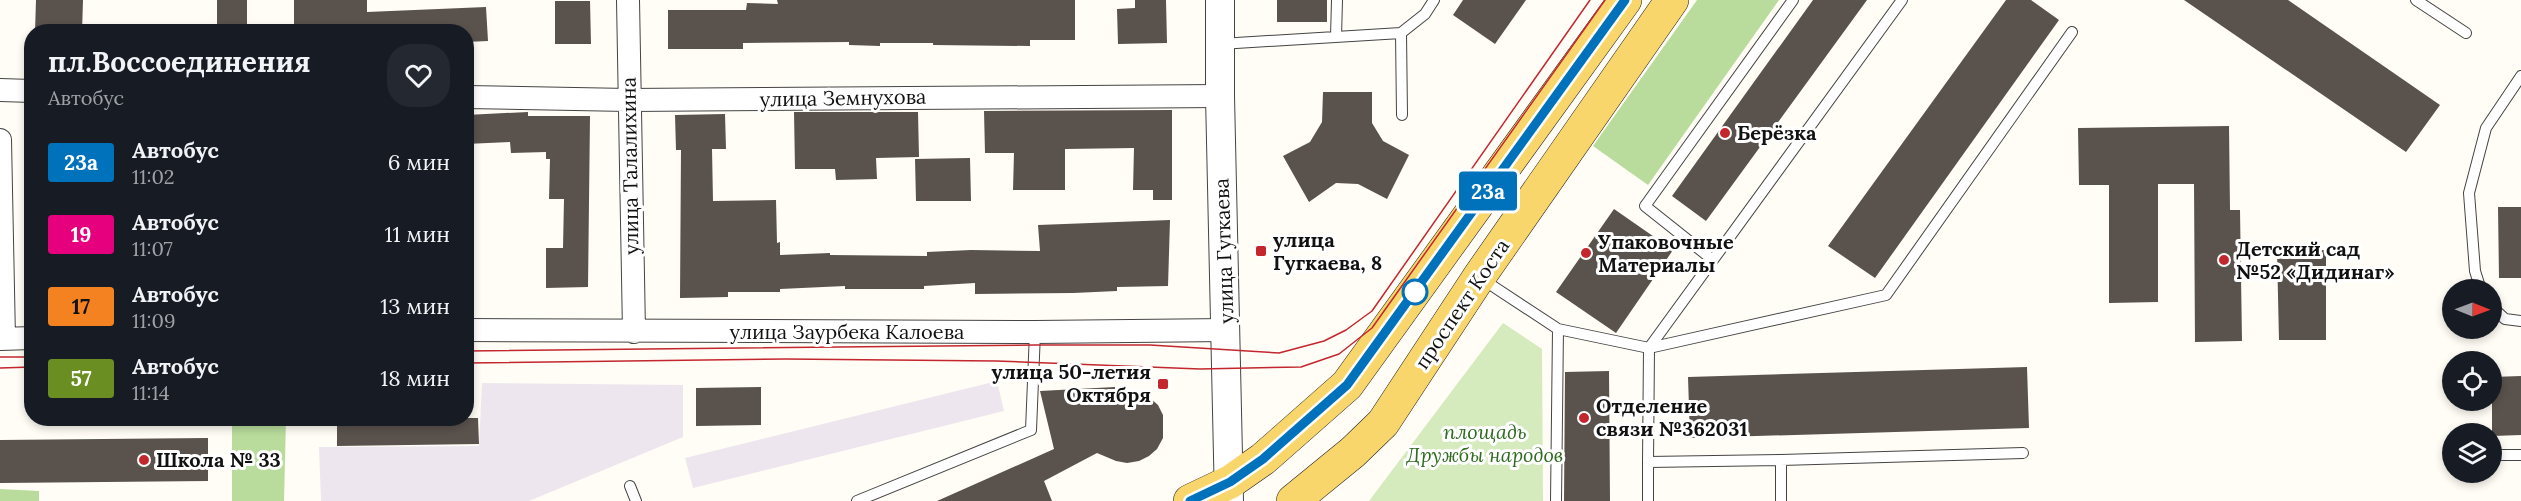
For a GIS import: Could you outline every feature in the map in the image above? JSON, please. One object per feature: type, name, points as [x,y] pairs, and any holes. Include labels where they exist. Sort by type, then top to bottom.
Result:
[{"type":"main road","points":[[1190,501],[1230,492],[1347,385],[1625,0]]},
{"type":"main road","name":"проспект Коста","points":[[1293,501],[1353,452],[1383,423],[1479,277],[1672,0]]},
{"type":"street","name":"улица Талалихина","points":[[628,0],[628,100],[634,332]]},
{"type":"street","name":"улица Гугкаева","points":[[1220,0],[1220,96],[1230,492]]},
{"type":"street","points":[[0,90],[24,91]]},
{"type":"street","name":"улица Земнухова","points":[[474,97],[628,100],[1220,96]]},
{"type":"street","points":[[0,140],[2,339],[24,338]]},
{"type":"street","name":"улица Заурбека Калоева","points":[[474,330],[1035,332],[1227,330]]},
{"type":"lane","points":[[1336,37],[1337,0]]},
{"type":"lane","points":[[1220,44],[1401,33],[1425,14],[1434,0]]},
{"type":"lane","points":[[1713,260],[1645,207],[1793,0]]},
{"type":"lane","points":[[1648,501],[1648,348],[1902,0]]},
{"type":"lane","points":[[2416,0],[2466,33]]},
{"type":"lane","points":[[1479,277],[1558,329],[1648,348],[1886,295],[2072,32]]},
{"type":"lane","points":[[1401,33],[1401,115]]},
{"type":"lane","points":[[2478,279],[2469,193],[2486,128],[2521,76]]},
{"type":"lane","points":[[2502,316],[2505,319],[2521,321]]},
{"type":"lane","points":[[1556,501],[1558,329]]},
{"type":"lane","points":[[858,501],[1031,430],[1035,332]]},
{"type":"lane","points":[[1648,462],[2023,453]]},
{"type":"lane","points":[[2502,455],[2521,455]]},
{"type":"lane","points":[[1781,460],[1781,501]]},
{"type":"lane","points":[[630,486],[636,501]]},
{"type":"shaded area","points":[[997,381],[1004,411],[693,488],[685,458]]},
{"type":"shaded area","points":[[482,383],[683,385],[683,437],[529,501],[321,501],[319,447],[479,446]]},
{"type":"green space","points":[[1697,0],[1779,0],[1648,185],[1593,146]]},
{"type":"green space","name":"площадь Дружбы народов","points":[[1503,323],[1542,349],[1543,501],[1369,501]]},
{"type":"green space","points":[[232,426],[286,426],[284,501],[232,501]]},
{"type":"green space","points":[[0,489],[39,491],[39,501],[0,501]]},
{"type":"building","points":[[36,0],[83,0],[82,24],[35,24]]},
{"type":"building","points":[[217,0],[247,0],[247,24],[217,24]]},
{"type":"building","points":[[294,0],[367,0],[367,12],[486,7],[488,41],[474,42],[474,24],[294,24]]},
{"type":"building","points":[[777,0],[1075,0],[1075,40],[1030,40],[1030,46],[880,43],[880,46],[849,45],[849,42],[743,43],[743,49],[668,49],[668,10],[746,10],[747,3],[778,4]]},
{"type":"building","points":[[1135,0],[1166,0],[1167,43],[1118,44],[1117,9],[1135,8]]},
{"type":"building","points":[[1277,0],[1327,0],[1327,22],[1277,22]]},
{"type":"building","points":[[1463,0],[1526,0],[1495,44],[1453,15]]},
{"type":"building","points":[[1813,0],[1867,0],[1706,221],[1672,196]]},
{"type":"building","points":[[2006,0],[2031,0],[2059,20],[1875,278],[1828,246]]},
{"type":"building","points":[[2184,0],[2288,0],[2440,105],[2406,152]]},
{"type":"building","points":[[555,1],[590,1],[591,44],[555,44]]},
{"type":"building","points":[[1323,92],[1372,92],[1372,123],[1383,141],[1409,155],[1387,199],[1358,184],[1336,183],[1309,202],[1283,156],[1310,142],[1322,122]]},
{"type":"building","points":[[1172,110],[1172,200],[1153,200],[1153,190],[1133,190],[1134,148],[1065,149],[1065,190],[1013,190],[1014,153],[985,153],[984,111]]},
{"type":"building","points":[[528,112],[528,116],[590,116],[588,287],[546,288],[546,248],[563,248],[564,199],[549,199],[550,159],[546,159],[546,152],[511,153],[510,142],[474,144],[474,115]]},
{"type":"building","points":[[794,112],[918,112],[919,157],[876,158],[877,179],[836,180],[835,169],[795,169]]},
{"type":"building","points":[[725,114],[726,149],[712,149],[713,201],[776,200],[777,243],[780,242],[780,255],[830,253],[830,255],[927,256],[927,252],[971,250],[1040,251],[1038,225],[1170,220],[1168,286],[1117,287],[1117,291],[1073,293],[975,294],[975,283],[924,286],[924,289],[845,289],[845,286],[780,289],[780,292],[728,292],[728,297],[680,298],[681,150],[676,150],[675,115]]},
{"type":"building","points":[[2229,126],[2230,210],[2240,210],[2242,341],[2195,342],[2194,184],[2158,184],[2158,302],[2109,303],[2109,185],[2079,185],[2078,128]]},
{"type":"building","points":[[970,158],[971,201],[916,201],[915,159]]},
{"type":"building","points":[[2498,207],[2521,207],[2521,278],[2499,278]]},
{"type":"building","points":[[1614,209],[1673,250],[1616,333],[1556,292]]},
{"type":"building","points":[[2326,250],[2326,340],[2279,340],[2277,251]]},
{"type":"building","points":[[2027,367],[2029,428],[1690,438],[1688,377]]},
{"type":"building","points":[[1609,371],[1610,501],[1564,501],[1565,372]]},
{"type":"building","points":[[2521,376],[2521,435],[2502,436],[2502,423],[2492,423],[2492,411],[2502,411],[2502,377]]},
{"type":"building","points":[[761,387],[761,425],[696,426],[696,388]]},
{"type":"building","points":[[1115,387],[1115,390],[1139,392],[1149,397],[1158,405],[1163,415],[1163,438],[1157,449],[1149,456],[1127,463],[1097,453],[1044,481],[1052,501],[937,501],[1054,449],[1040,391]]},
{"type":"building","points":[[474,418],[478,418],[479,444],[337,446],[337,426],[474,426]]},
{"type":"building","points":[[208,438],[208,481],[0,483],[0,440]]},
{"type":"tram line","points":[[474,351],[1150,345],[1279,353],[1324,341],[1346,330],[1372,311],[1590,0]]},
{"type":"tram line","points":[[474,363],[786,359],[996,361],[1200,369],[1301,367],[1339,354],[1372,328],[1605,0]]},
{"type":"tram line","points":[[0,357],[24,357]]},
{"type":"tram line","points":[[0,368],[24,367]]},
{"type":"bus line","name":"23a","points":[[1190,501],[1230,482],[1263,459],[1347,385],[1625,0]]},
{"type":"place","name":"Берёзка","points":[[1725,133]]},
{"type":"place","name":"улица Гугкаева, 8","points":[[1261,251]]},
{"type":"place","name":"Упаковочные Материалы","points":[[1586,253]]},
{"type":"place","name":"Детский сад №52 «Дидинаг»","points":[[2224,260]]},
{"type":"place","name":"улица 50-летия Октября","points":[[1163,384]]},
{"type":"place","name":"Отделение связи №362031","points":[[1584,418]]},
{"type":"place","name":"Школа № 33","points":[[144,460]]}]
